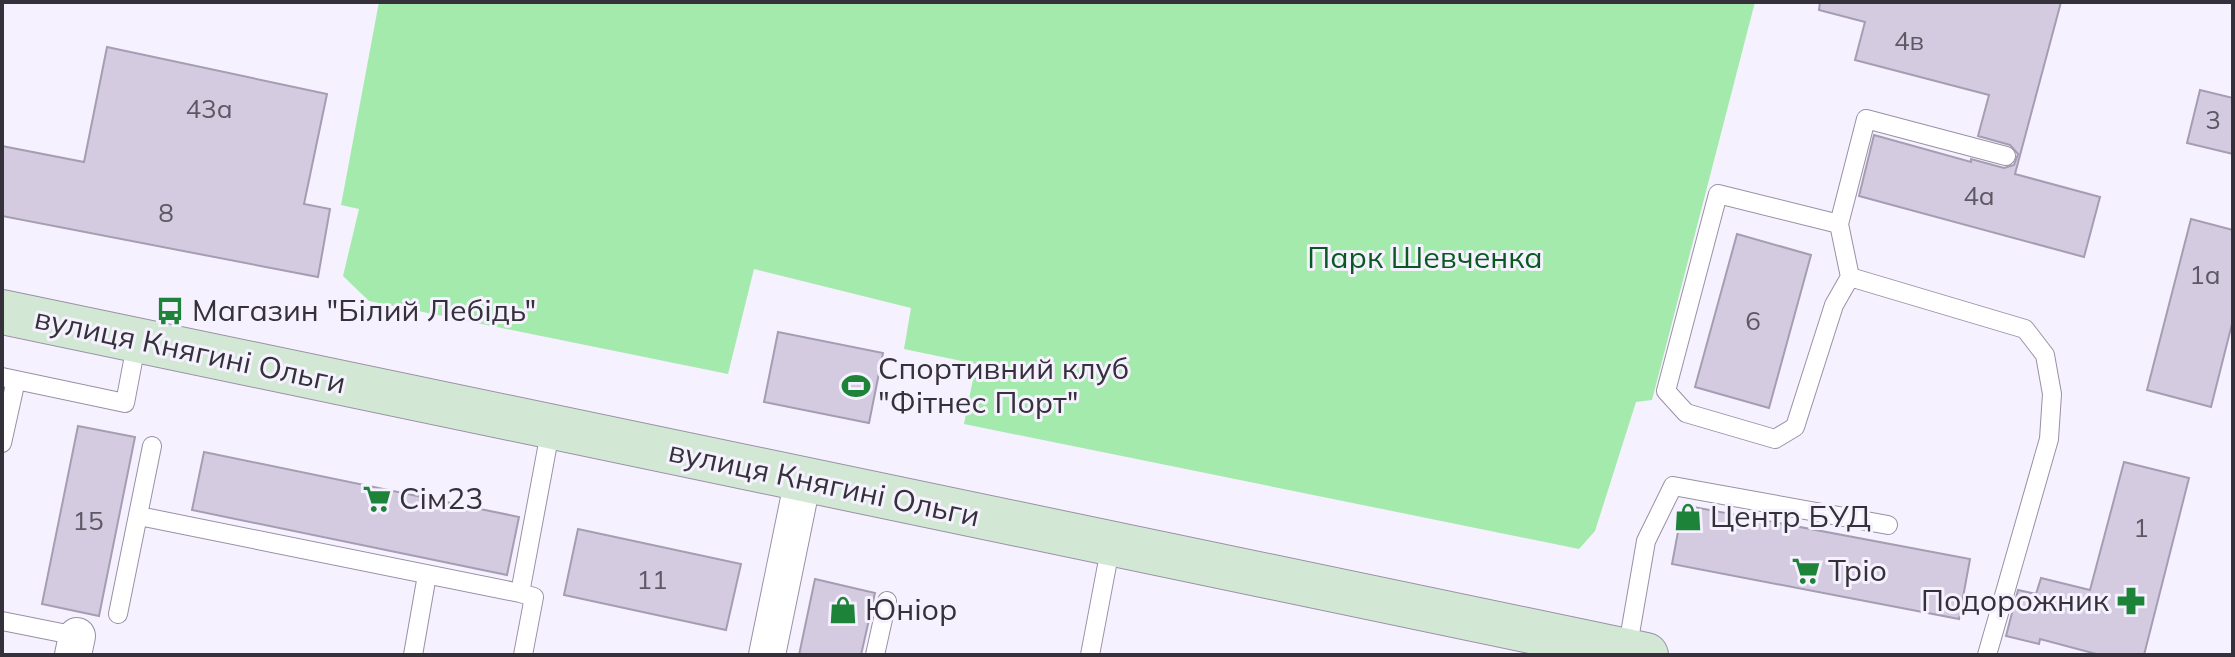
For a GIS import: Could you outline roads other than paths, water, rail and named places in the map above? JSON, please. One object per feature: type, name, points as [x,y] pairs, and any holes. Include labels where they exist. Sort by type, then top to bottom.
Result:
[{"type":"street","name":"вулиця Княгині Ольги","points":[[2,312],[1637,653]]},
{"type":"street","points":[[767,655],[803,479]]},
{"type":"lane","points":[[1839,224],[1718,194],[1666,391],[1686,413],[1775,439],[1795,427],[1834,305],[1850,277],[1839,224],[1866,119],[2006,156]]},
{"type":"lane","points":[[1850,277],[2025,329],[2045,355],[2052,394],[2049,439],[1987,655]]},
{"type":"lane","points":[[2,443],[9,379],[125,403],[137,340]]},
{"type":"lane","points":[[520,593],[551,427]]},
{"type":"lane","points":[[118,614],[152,446]]},
{"type":"lane","points":[[1637,653],[1646,541],[1673,486],[1888,525]]},
{"type":"lane","points":[[139,516],[534,597],[523,655]]},
{"type":"lane","points":[[1090,655],[1111,544]]},
{"type":"lane","points":[[413,655],[427,575]]},
{"type":"lane","points":[[875,655],[887,601]]},
{"type":"lane","points":[[2,621],[75,646]]},
{"type":"place","name":"Магазин \"Білий Лебідь\"","points":[[170,311]]},
{"type":"place","name":"Спортивний клуб \"Фітнес Порт\"","points":[[856,386]]},
{"type":"place","name":"Сім23","points":[[377,499]]},
{"type":"place","name":"Центр БУД","points":[[1688,517]]},
{"type":"place","name":"Тріо","points":[[1806,571]]},
{"type":"place","name":"Подорожник","points":[[2131,601]]},
{"type":"place","name":"Юніор","points":[[843,610]]},
{"type":"park label","name":"Парк Шевченка","points":[[1425,258]]}]
